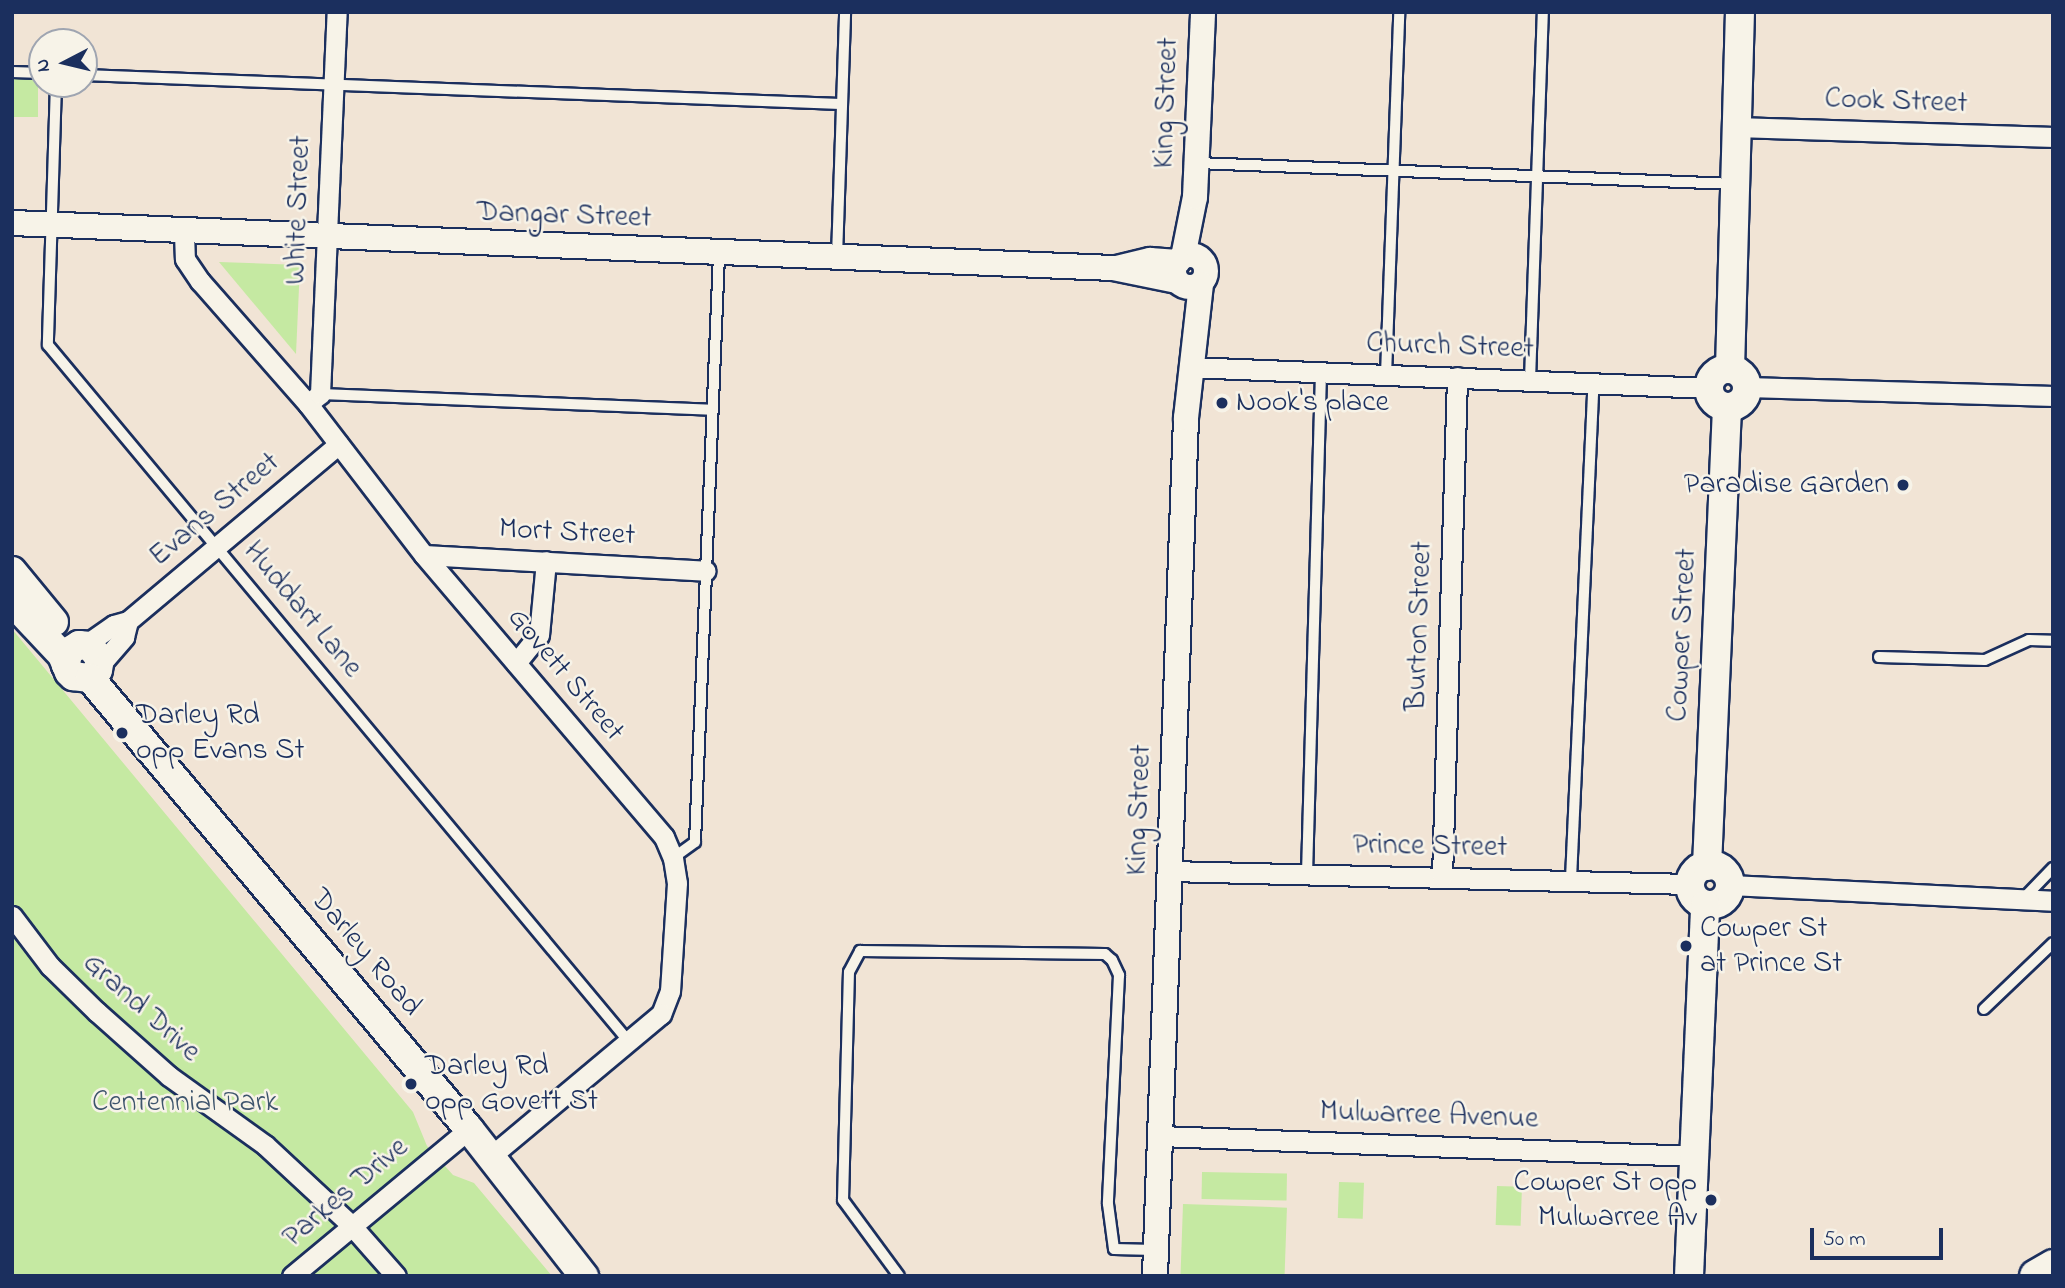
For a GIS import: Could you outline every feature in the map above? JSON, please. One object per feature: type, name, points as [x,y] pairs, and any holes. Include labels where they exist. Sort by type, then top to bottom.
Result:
[{"type":"main road","points":[[1718,398],[1742,402],[1739,378],[1734,184],[1740,12]]},
{"type":"main road","name":"Cowper Street","points":[[1689,1276],[1696,1156],[1700,885],[1718,398]]},
{"type":"main road","name":"Darley Road","points":[[12,571],[491,1156],[584,1276]]},
{"type":"main road","name":"Darley Road","points":[[12,602],[84,659]]},
{"type":"main road","points":[[1700,885],[1722,901],[1730,885]]},
{"type":"main road","points":[[2036,1276],[2053,1266]]},
{"type":"street","name":"White Street","points":[[314,399],[329,237],[337,12]]},
{"type":"street","name":"King Street","points":[[1155,1276],[1190,357],[1184,326],[1195,197],[1203,12]]},
{"type":"street","name":"Cook Street","points":[[1737,127],[2053,137]]},
{"type":"street","name":"Dangar Street","points":[[12,223],[184,233],[1187,271]]},
{"type":"street","name":"Govett Street","points":[[184,233],[183,248],[190,268],[314,399],[339,444],[424,555],[664,837],[673,858],[677,883],[670,991],[661,1014],[630,1044],[491,1156]]},
{"type":"street","name":"Church Street","points":[[1190,357],[1321,372],[1594,382],[1718,398]]},
{"type":"street","name":"Burton Street","points":[[1442,877],[1457,377]]},
{"type":"street","points":[[1739,378],[2053,396]]},
{"type":"street","name":"Evans Street","points":[[84,659],[114,625],[128,621],[339,444]]},
{"type":"street","name":"Mort Street","points":[[424,555],[706,571]]},
{"type":"street","points":[[516,663],[539,635],[546,561]]},
{"type":"street","name":"Prince Street","points":[[1169,871],[1571,879],[1700,885]]},
{"type":"street","points":[[1730,885],[2053,901]]},
{"type":"street","name":"Grand Drive","points":[[12,916],[50,966],[97,1012],[169,1076],[265,1145],[351,1225],[396,1276]]},
{"type":"street","name":"Parkes Drive","points":[[292,1276],[469,1129]]},
{"type":"street","name":"Mulwarree Avenue","points":[[1160,1136],[1696,1156]]},
{"type":"lane","points":[[836,258],[845,12]]},
{"type":"lane","points":[[1386,375],[1399,12]]},
{"type":"lane","points":[[1530,380],[1543,12]]},
{"type":"lane","points":[[98,76],[840,104]]},
{"type":"lane","name":"Huddart Lane","points":[[55,98],[48,345],[630,1044]]},
{"type":"lane","points":[[1196,163],[1537,179],[1734,184]]},
{"type":"lane","points":[[673,858],[695,842],[719,254]]},
{"type":"lane","points":[[1307,874],[1321,372]]},
{"type":"lane","points":[[1571,879],[1594,382]]},
{"type":"lane","points":[[314,399],[713,410]]},
{"type":"lane","points":[[1878,657],[1985,660],[2029,640],[2053,641]]},
{"type":"lane","points":[[2024,898],[2053,869]]},
{"type":"lane","points":[[1984,1009],[2053,943]]},
{"type":"lane","points":[[899,1276],[843,1200],[849,972],[860,951],[1105,954],[1112,960],[1119,975],[1108,1204],[1114,1249],[1156,1250]]},
{"type":"green space","points":[[12,77],[28,77],[28,98],[38,98],[38,117],[12,117]]},
{"type":"green space","points":[[219,262],[300,265],[296,354]]},
{"type":"green space","name":"Centennial Park","points":[[12,629],[413,1112],[427,1146],[453,1175],[474,1183],[552,1276],[12,1276]]},
{"type":"green space","points":[[1202,1172],[1287,1173],[1287,1200],[1202,1199]]},
{"type":"green space","points":[[1339,1182],[1364,1183],[1363,1219],[1338,1218]]},
{"type":"green space","points":[[1497,1186],[1522,1187],[1521,1226],[1496,1225]]},
{"type":"green space","points":[[1183,1204],[1287,1208],[1285,1276],[1180,1276]]},
{"type":"place","name":"Nook's place","points":[[1222,403]]},
{"type":"place","name":"Paradise Garden","points":[[1903,485]]},
{"type":"place","name":"Darley Rd opp Evans St","points":[[122,733]]},
{"type":"place","name":"Cowper St at Prince St","points":[[1686,946]]},
{"type":"place","name":"Darley Rd opp Govett St","points":[[411,1084]]},
{"type":"place","name":"Cowper St opp Mulwarree Av","points":[[1711,1200]]}]
